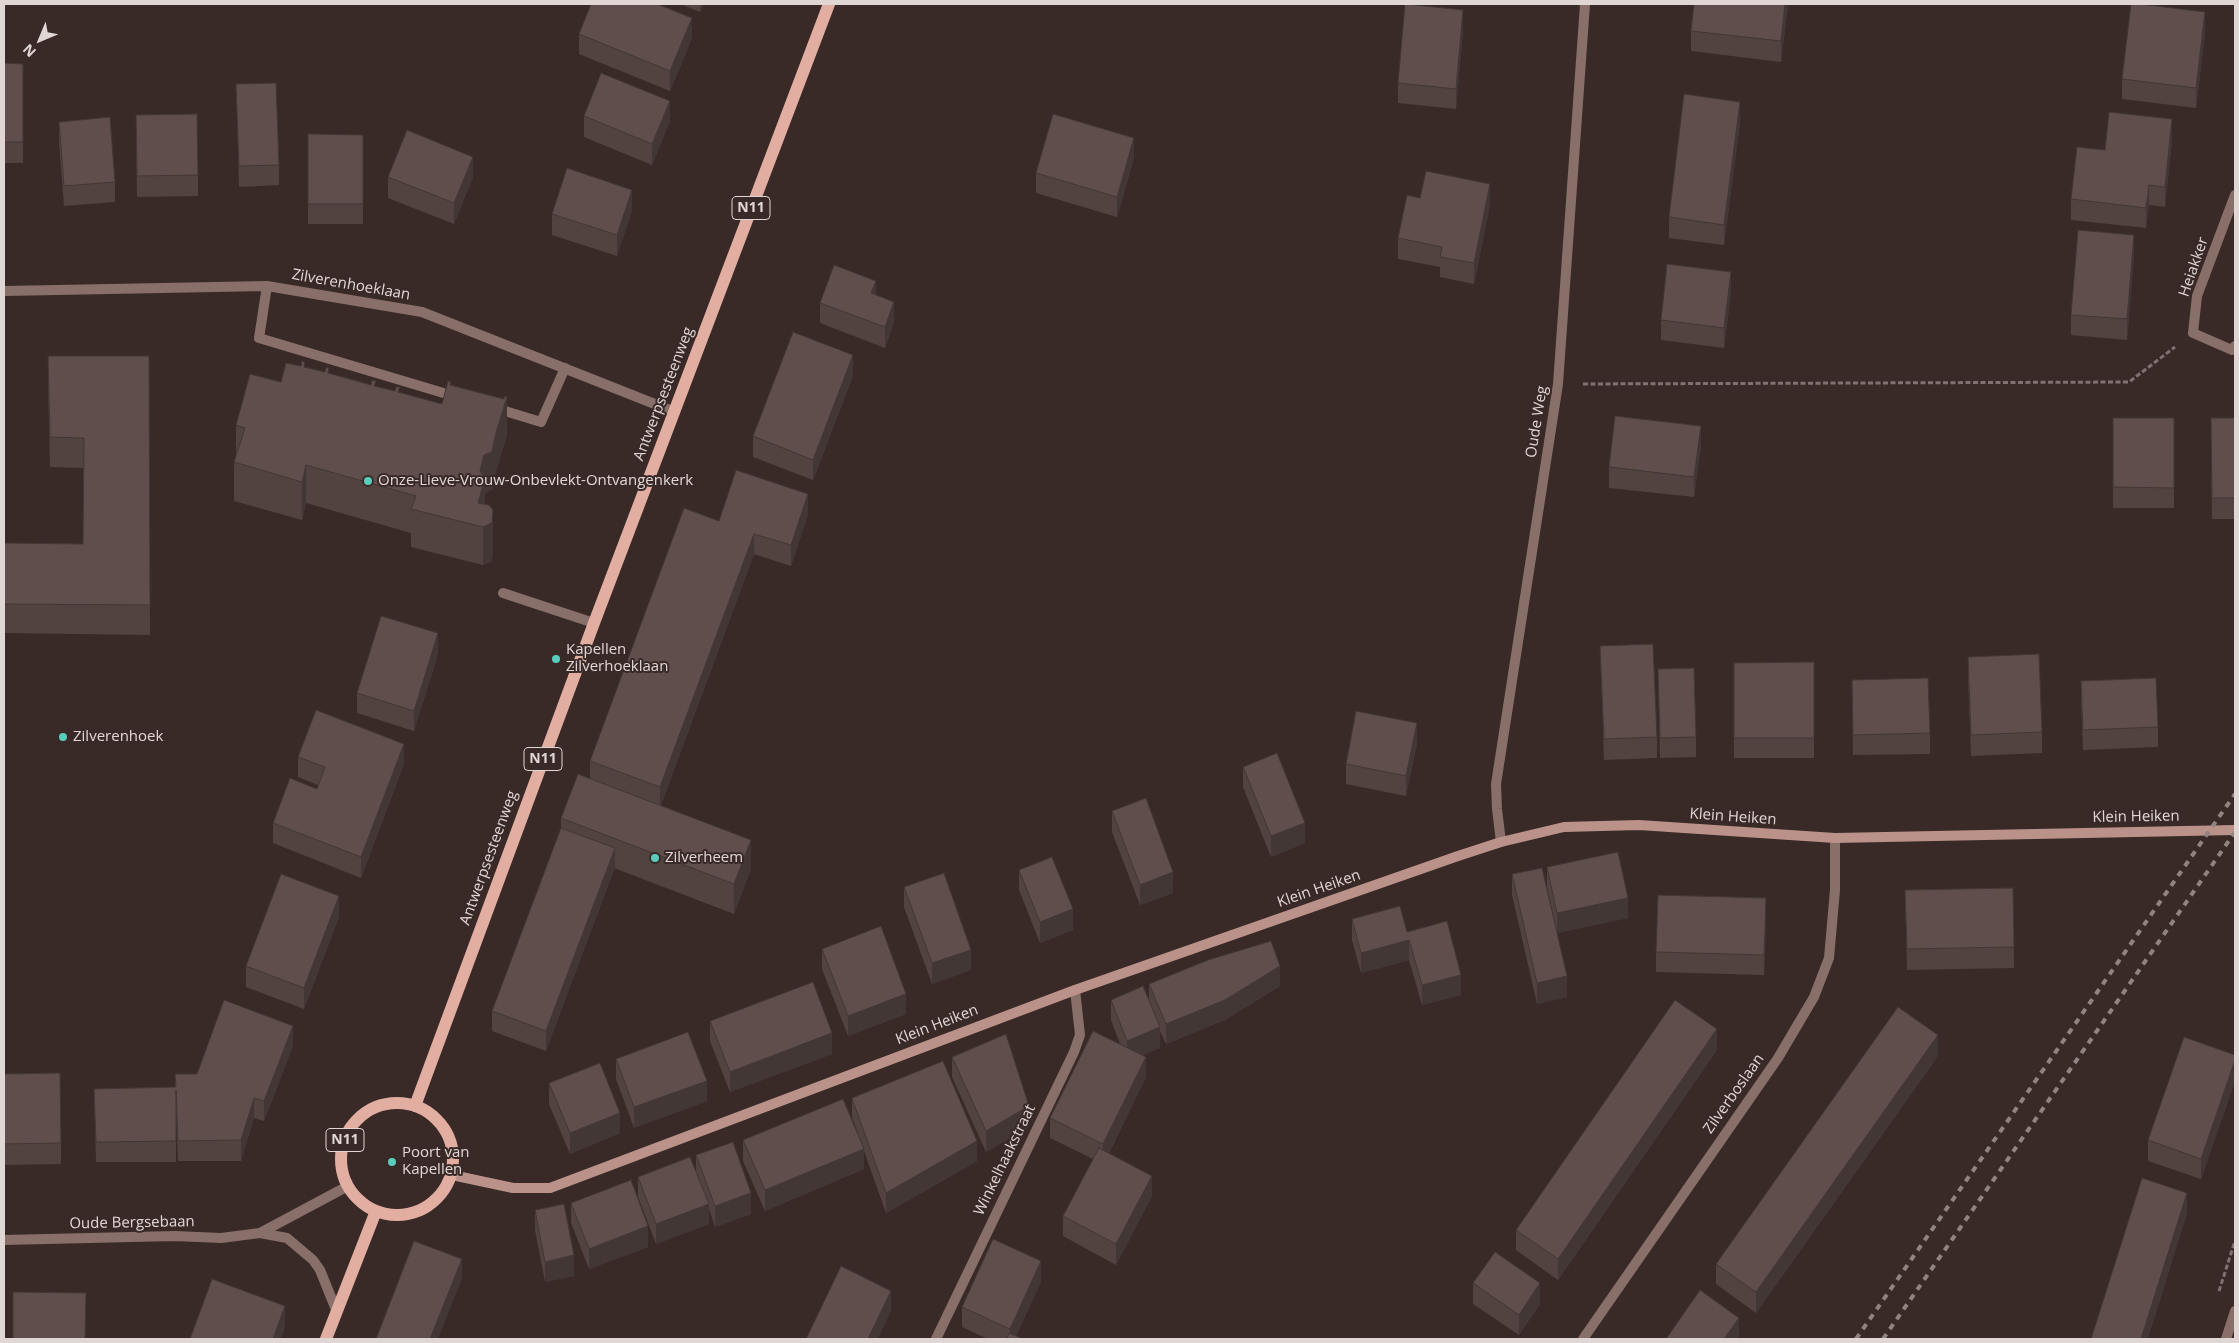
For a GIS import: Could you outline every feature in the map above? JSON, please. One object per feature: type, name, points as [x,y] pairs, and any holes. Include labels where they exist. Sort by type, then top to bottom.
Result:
[{"type":"main road","name":"Antwerpsesteenweg","points":[[415,1106],[594,623],[829,4]]},
{"type":"main road","name":"N11","points":[[398,1103],[415,1106],[430,1113],[443,1126],[451,1141],[454,1158],[452,1175],[443,1192],[430,1206],[413,1214],[394,1216],[376,1211],[359,1201],[348,1186],[342,1170],[341,1153],[345,1137],[354,1123],[366,1112],[382,1105],[398,1103]]},
{"type":"main road","points":[[326,1339],[376,1211]]},
{"type":"street","name":"Oude Weg","points":[[1502,842],[1497,810],[1496,784],[1558,384],[1585,4]]},
{"type":"street","name":"Heiakker","points":[[2193,333],[2197,296],[2235,195]]},
{"type":"street","name":"Zilverenhoeklaan","points":[[4,291],[267,286],[422,312],[675,412]]},
{"type":"street","points":[[267,286],[259,338],[466,400]]},
{"type":"street","points":[[2193,333],[2232,350],[2235,346]]},
{"type":"street","points":[[485,405],[541,422],[564,368]]},
{"type":"street","points":[[503,593],[594,623]]},
{"type":"street","name":"Klein Heiken","points":[[452,1175],[513,1188],[550,1188],[633,1155],[1075,990],[1502,842],[1564,827],[1639,825],[1835,838],[2235,830]]},
{"type":"street","name":"Zilverboslaan","points":[[1583,1339],[1778,1058],[1814,998],[1829,958],[1835,890],[1835,838]]},
{"type":"street","name":"Winkelhaakstraat","points":[[936,1339],[1074,1052],[1080,1035],[1075,990]]},
{"type":"street","name":"Oude Bergsebaan","points":[[260,1233],[348,1186]]},
{"type":"street","name":"Oude Bergsebaan","points":[[4,1240],[175,1236],[221,1238],[260,1233],[287,1238],[313,1260],[320,1270],[337,1312]]},
{"type":"street","points":[[2226,1339],[2235,1311]]},
{"type":"path","points":[[1558,384],[2129,382],[2193,333]]},
{"type":"building","points":[[591,4],[657,4],[692,18],[670,71],[579,34]]},
{"type":"building","points":[[1405,4],[1463,10],[1456,89],[1398,83]]},
{"type":"building","points":[[1694,4],[1785,4],[1781,41],[1691,31]]},
{"type":"building","points":[[2131,4],[2205,12],[2196,88],[2122,79]]},
{"type":"building","points":[[4,63],[23,64],[23,142],[4,142]]},
{"type":"building","points":[[601,73],[670,101],[652,144],[584,116]]},
{"type":"building","points":[[276,83],[279,165],[239,166],[236,84]]},
{"type":"building","points":[[1684,94],[1740,102],[1724,225],[1669,217]]},
{"type":"building","points":[[2109,112],[2172,119],[2165,187],[2149,185],[2146,208],[2071,199],[2077,147],[2105,150]]},
{"type":"building","points":[[197,114],[198,175],[137,176],[136,115]]},
{"type":"building","points":[[1053,114],[1134,138],[1117,197],[1036,173]]},
{"type":"building","points":[[110,117],[115,182],[64,186],[59,122]]},
{"type":"building","points":[[407,130],[473,157],[454,203],[388,177]]},
{"type":"building","points":[[308,134],[363,135],[363,204],[308,204]]},
{"type":"building","points":[[567,168],[632,190],[617,235],[552,214]]},
{"type":"building","points":[[1426,171],[1490,184],[1474,263],[1440,257],[1442,247],[1398,238],[1407,195],[1420,198]]},
{"type":"building","points":[[2078,230],[2134,235],[2127,319],[2071,315]]},
{"type":"building","points":[[1667,264],[1731,272],[1724,328],[1661,320]]},
{"type":"building","points":[[834,265],[876,281],[871,293],[894,302],[885,327],[820,303]]},
{"type":"building","points":[[793,332],[853,355],[813,460],[753,436]]},
{"type":"building","points":[[48,356],[149,356],[150,605],[4,604],[4,543],[83,544],[84,438],[50,437]]},
{"type":"building","name":"Onze-Lieve-Vrouw-Onbevlekt-Ontvangenkerk","points":[[302,361],[305,362],[304,367],[325,372],[326,367],[329,368],[328,373],[371,385],[372,380],[376,381],[374,386],[395,391],[396,387],[400,387],[398,392],[442,404],[448,381],[451,382],[450,385],[504,399],[505,396],[507,397],[492,452],[484,455],[480,471],[485,478],[478,503],[489,505],[493,510],[492,523],[483,527],[411,509],[416,496],[306,465],[302,482],[234,462],[245,428],[236,425],[250,374],[281,382],[286,363],[301,366]]},
{"type":"building","points":[[1615,416],[1701,426],[1694,477],[1609,467]]},
{"type":"building","points":[[2113,418],[2174,418],[2174,488],[2113,487]]},
{"type":"building","points":[[2211,418],[2235,418],[2235,498],[2212,498]]},
{"type":"building","points":[[736,470],[808,494],[791,545],[754,534],[660,787],[590,761],[684,508],[719,521]]},
{"type":"building","points":[[381,616],[438,633],[414,711],[357,693]]},
{"type":"building","points":[[1653,644],[1657,737],[1604,739],[1600,646]]},
{"type":"building","points":[[2039,654],[2042,732],[1971,735],[1968,657]]},
{"type":"building","points":[[1814,662],[1814,738],[1734,738],[1734,663]]},
{"type":"building","points":[[1694,668],[1696,737],[1660,738],[1658,669]]},
{"type":"building","points":[[1928,678],[1930,733],[1853,735],[1852,680]]},
{"type":"building","points":[[2156,678],[2158,727],[2083,730],[2081,681]]},
{"type":"building","points":[[316,710],[404,744],[361,857],[273,823],[290,778],[317,789],[325,767],[298,757]]},
{"type":"building","points":[[1356,711],[1417,723],[1406,776],[1346,764]]},
{"type":"building","points":[[1277,753],[1305,823],[1271,836],[1243,767]]},
{"type":"building","points":[[578,774],[751,840],[734,884],[561,818]]},
{"type":"building","points":[[1146,798],[1173,872],[1140,885],[1112,811]]},
{"type":"building","points":[[561,828],[615,848],[546,1031],[492,1011]]},
{"type":"building","points":[[1618,852],[1628,898],[1557,913],[1547,867]]},
{"type":"building","points":[[1052,857],[1073,909],[1040,922],[1019,870]]},
{"type":"building","points":[[1542,868],[1567,976],[1537,983],[1512,874]]},
{"type":"building","points":[[944,873],[971,950],[932,963],[904,887]]},
{"type":"building","points":[[281,874],[339,896],[304,988],[246,966]]},
{"type":"building","points":[[2013,888],[2014,947],[1907,949],[1905,890]]},
{"type":"building","points":[[1658,895],[1766,898],[1764,955],[1656,952]]},
{"type":"building","points":[[1400,906],[1407,932],[1447,921],[1461,975],[1422,985],[1409,940],[1361,953],[1352,919]]},
{"type":"building","points":[[881,926],[906,994],[848,1016],[822,949]]},
{"type":"building","points":[[1271,941],[1280,966],[1225,1000],[1166,1024],[1149,984],[1208,960]]},
{"type":"building","points":[[813,982],[832,1033],[730,1072],[710,1021]]},
{"type":"building","points":[[1143,986],[1160,1027],[1127,1041],[1111,1000]]},
{"type":"building","points":[[224,1000],[293,1026],[264,1101],[254,1098],[241,1140],[178,1141],[176,1090],[176,1141],[96,1142],[94,1089],[176,1087],[175,1074],[197,1074]]},
{"type":"building","points":[[1675,1000],[1717,1029],[1558,1259],[1516,1230]]},
{"type":"building","points":[[1898,1007],[1938,1035],[1756,1292],[1716,1264]]},
{"type":"building","points":[[1093,1031],[1146,1057],[1103,1144],[1050,1118]]},
{"type":"building","points":[[688,1032],[707,1081],[634,1107],[616,1059]]},
{"type":"building","points":[[1006,1034],[1029,1106],[986,1131],[952,1057]]},
{"type":"building","points":[[2184,1037],[2235,1055],[2235,1060],[2201,1159],[2148,1140]]},
{"type":"building","points":[[943,1061],[977,1141],[886,1193],[852,1098]]},
{"type":"building","points":[[600,1063],[620,1113],[570,1133],[549,1083]]},
{"type":"building","points":[[60,1073],[61,1143],[4,1144],[4,1074]]},
{"type":"building","points":[[843,1099],[864,1149],[765,1190],[743,1140]]},
{"type":"building","points":[[733,1142],[751,1193],[715,1206],[696,1155]]},
{"type":"building","points":[[1099,1148],[1152,1176],[1116,1244],[1063,1216]]},
{"type":"building","points":[[690,1157],[709,1204],[656,1224],[638,1177]]},
{"type":"building","points":[[2142,1178],[2187,1193],[2141,1339],[2091,1339]]},
{"type":"building","points":[[631,1180],[648,1226],[589,1249],[571,1203]]},
{"type":"building","points":[[564,1204],[574,1255],[545,1262],[535,1210]]},
{"type":"building","points":[[993,1239],[1041,1261],[1010,1329],[962,1307]]},
{"type":"building","points":[[414,1241],[462,1259],[430,1339],[376,1339]]},
{"type":"building","points":[[1495,1252],[1540,1283],[1519,1315],[1473,1283]]},
{"type":"building","points":[[841,1266],[891,1291],[868,1339],[806,1339]]},
{"type":"building","points":[[212,1279],[285,1306],[273,1339],[190,1339]]},
{"type":"building","points":[[1700,1290],[1739,1318],[1724,1339],[1666,1339]]},
{"type":"building","points":[[13,1292],[86,1293],[85,1339],[13,1339]]},
{"type":"building","points":[[1009,1333],[1023,1339],[1007,1339]]},
{"type":"railway","points":[[1856,1339],[2235,794]]},
{"type":"railway","points":[[1883,1339],[2235,832]]},
{"type":"place","name":"Onze-Lieve-Vrouw-Onbevlekt-Ontvangenkerk","points":[[368,481]]},
{"type":"place","name":"Kapellen Zilverhoeklaan","points":[[556,659]]},
{"type":"place","name":"Zilverenhoek","points":[[63,737]]},
{"type":"place","name":"Zilverheem","points":[[655,858]]},
{"type":"place","name":"Poort van Kapellen","points":[[392,1162]]}]
